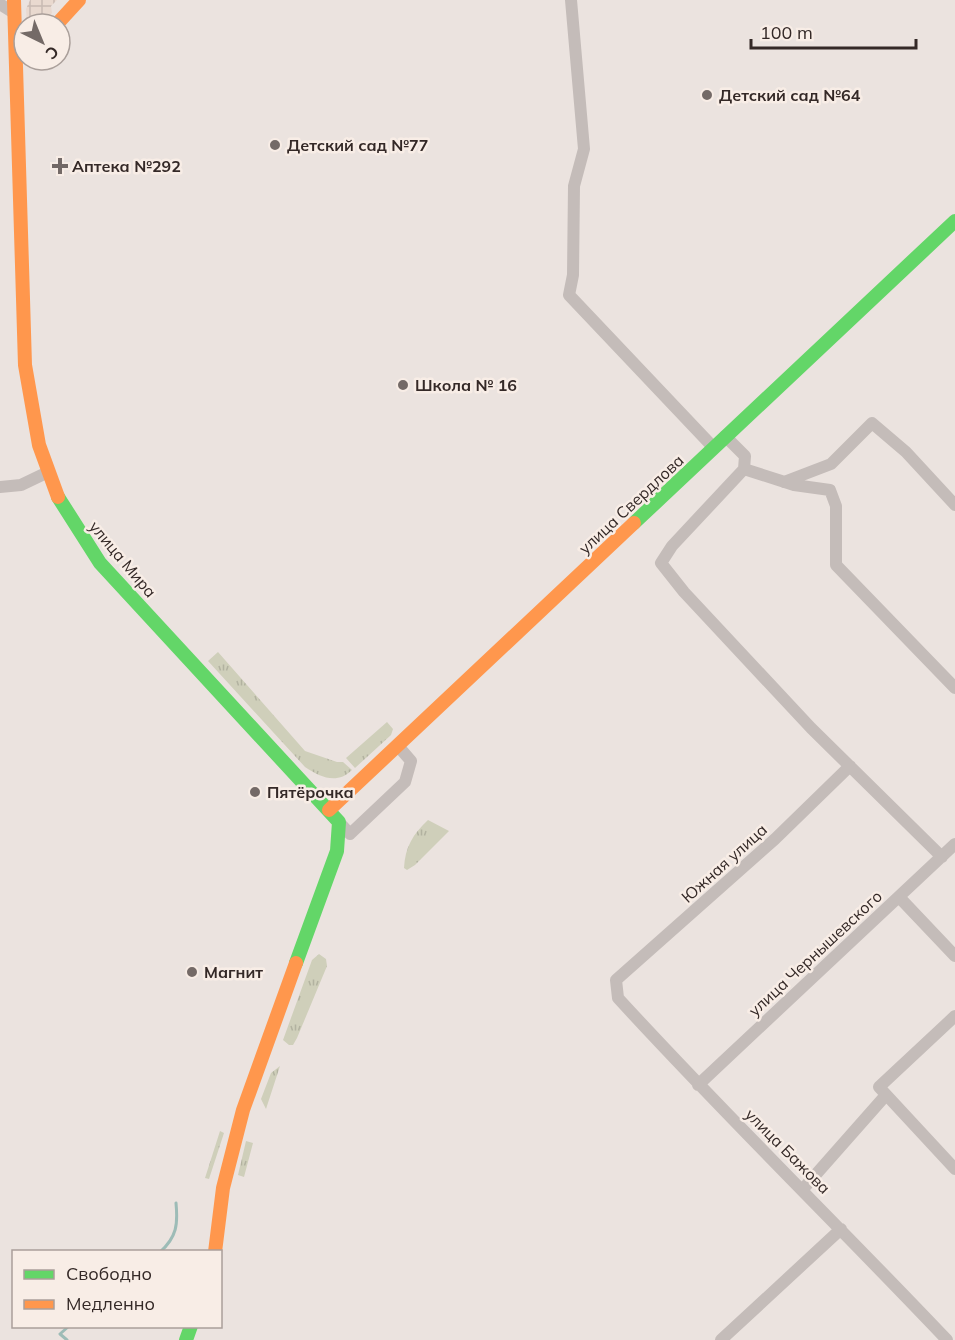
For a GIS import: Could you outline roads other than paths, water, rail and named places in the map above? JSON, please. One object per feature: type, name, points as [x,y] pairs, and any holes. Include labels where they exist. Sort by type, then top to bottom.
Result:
[{"type":"street","points":[[68,12],[79,0]]},
{"type":"street","points":[[571,0],[584,148],[574,186],[573,275],[569,295],[713,447]]},
{"type":"street","points":[[0,4],[14,7]]},
{"type":"street","name":"улица Мира","points":[[20,72],[25,364],[30,413],[46,473],[75,528],[100,563],[339,822]]},
{"type":"street","name":"улица Свердлова","points":[[328,810],[955,221]]},
{"type":"street","points":[[784,482],[831,464],[872,423],[906,452],[955,505]]},
{"type":"street","points":[[725,436],[745,456],[744,469],[672,546],[661,563],[735,647],[942,857]]},
{"type":"street","points":[[744,469],[784,482],[830,490],[836,506],[836,565],[955,688]]},
{"type":"street","points":[[0,487],[21,485],[46,473]]},
{"type":"street","points":[[339,822],[350,834],[405,782],[411,760],[398,746]]},
{"type":"street","name":"Южная улица","points":[[616,980],[775,839],[850,766]]},
{"type":"street","points":[[215,1250],[224,1188],[243,1110],[337,851],[339,822]]},
{"type":"street","name":"улица Чернышевского","points":[[698,1085],[955,844]]},
{"type":"street","points":[[899,897],[955,956]]},
{"type":"street","name":"улица Бажова","points":[[616,980],[618,998],[698,1085],[803,1189],[947,1340]]},
{"type":"street","points":[[803,1189],[882,1091],[955,1016]]},
{"type":"street","points":[[882,1091],[955,1169]]},
{"type":"street","points":[[721,1340],[841,1229]]},
{"type":"waterway","points":[[162,1250],[170,1241],[175,1230],[176,1203]]},
{"type":"waterway","points":[[67,1328],[60,1334],[67,1340]]},
{"type":"place","name":"Детский сад №64","points":[[707,95]]},
{"type":"place","name":"Детский сад №77","points":[[275,145]]},
{"type":"place","name":"Аптека №292","points":[[60,166]]},
{"type":"place","name":"Школа № 16","points":[[403,385]]},
{"type":"place","name":"Пятёрочка","points":[[255,792]]},
{"type":"place","name":"Магнит","points":[[192,972]]}]
